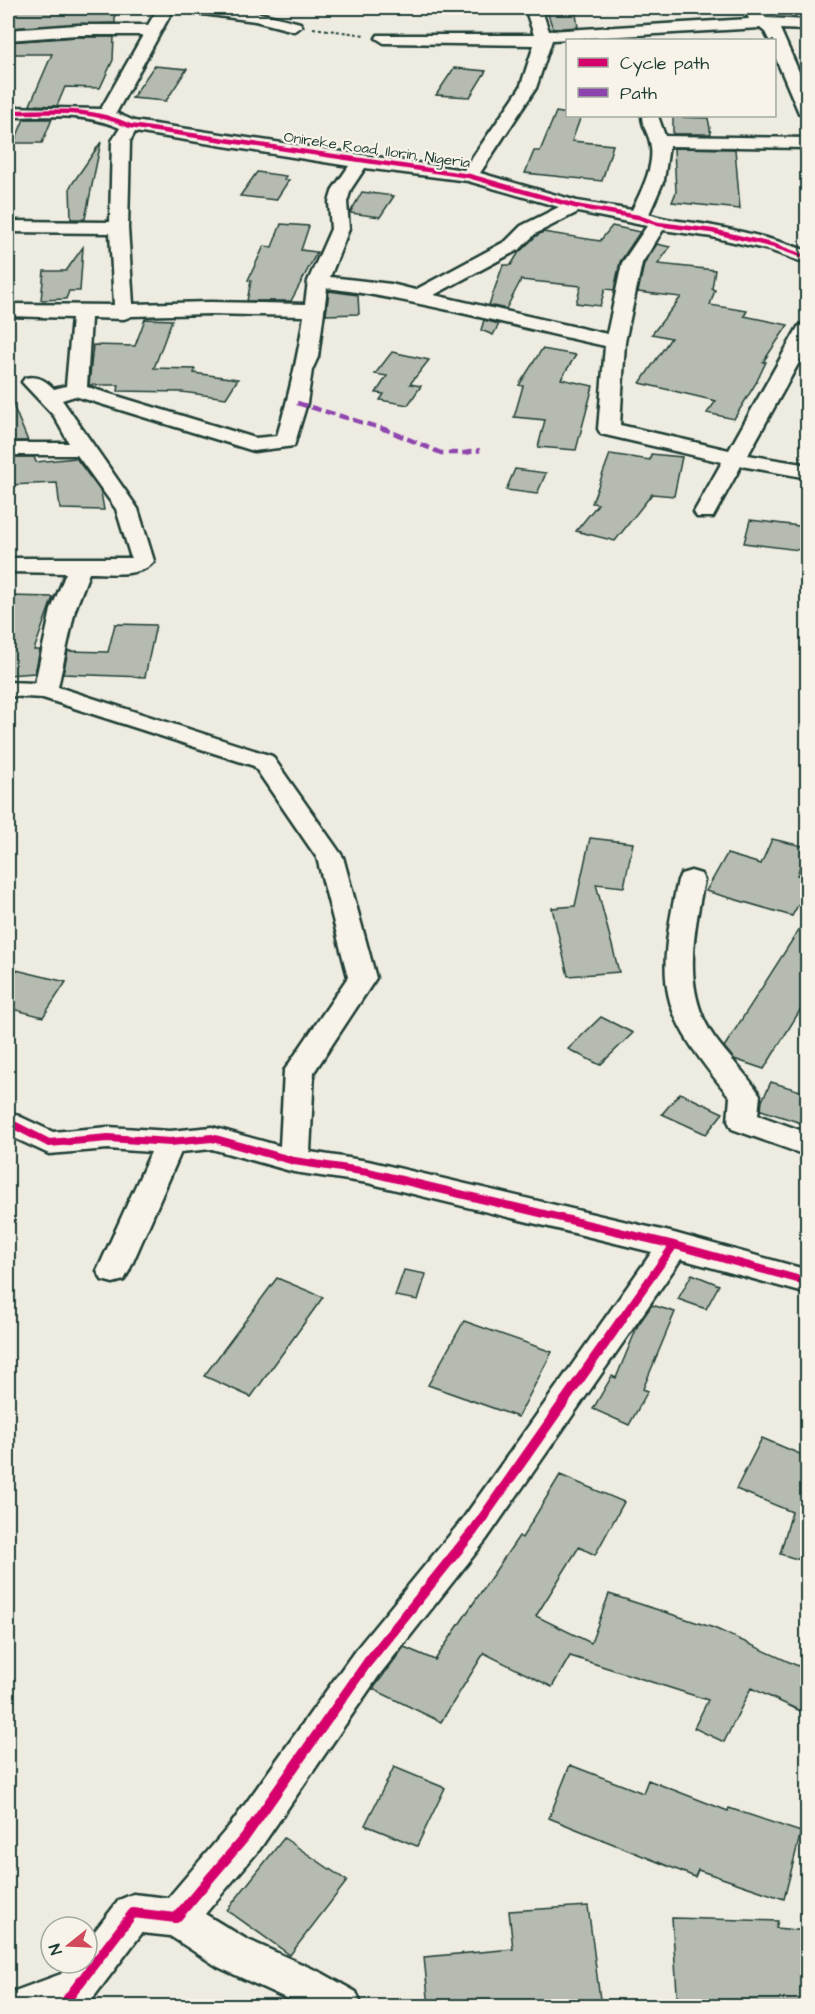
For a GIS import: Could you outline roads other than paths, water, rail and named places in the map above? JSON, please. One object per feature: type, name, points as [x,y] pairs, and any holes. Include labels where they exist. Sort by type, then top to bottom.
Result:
[{"type":"street","points":[[106,115],[166,8]]},
{"type":"street","points":[[195,8],[255,12],[294,26]]},
{"type":"street","points":[[469,176],[528,88],[543,38],[533,8]]},
{"type":"street","points":[[752,8],[758,20],[772,29],[807,113]]},
{"type":"street","points":[[384,38],[543,38],[764,23],[807,25]]},
{"type":"street","points":[[8,35],[78,24],[153,30]]},
{"type":"street","name":"Onireke Road, Ilorin, Nigeria","points":[[8,112],[106,115],[130,126],[360,162],[469,176],[575,206],[638,217],[658,224],[712,231],[775,246],[807,258]]},
{"type":"street","points":[[638,217],[650,196],[660,150],[659,141],[651,131],[650,117]]},
{"type":"street","points":[[124,313],[119,228],[121,141],[130,126]]},
{"type":"street","points":[[659,141],[807,143]]},
{"type":"street","points":[[8,565],[128,566],[143,561],[126,509],[82,447],[63,414],[32,382],[77,379],[254,445],[286,441],[297,403],[302,370],[308,357],[315,321],[313,310],[318,281],[340,229],[338,202],[342,189],[360,162]]},
{"type":"street","points":[[417,297],[513,245],[528,230],[575,206]]},
{"type":"street","points":[[658,224],[632,263],[615,342],[609,429],[735,459],[807,472]]},
{"type":"street","points":[[8,226],[119,228]]},
{"type":"street","points":[[318,281],[391,290],[615,342]]},
{"type":"street","points":[[8,309],[124,313],[210,308],[313,310]]},
{"type":"street","points":[[77,379],[82,312]]},
{"type":"street","points":[[705,512],[807,327]]},
{"type":"street","points":[[8,449],[67,450],[82,447]]},
{"type":"street","points":[[45,691],[63,610],[80,566]]},
{"type":"street","points":[[8,689],[45,691],[263,761],[330,857],[362,978],[298,1071],[294,1161]]},
{"type":"street","points":[[691,880],[681,930],[679,968],[686,1012],[712,1053],[745,1095],[743,1121],[807,1145]]},
{"type":"street","points":[[8,1122],[49,1143],[108,1138],[170,1142],[212,1138],[294,1161],[368,1172],[674,1245],[807,1282]]},
{"type":"street","points":[[113,1271],[170,1142]]},
{"type":"street","points":[[176,1918],[245,1837],[367,1663],[474,1530],[674,1245]]},
{"type":"street","points":[[26,2007],[68,1998],[133,1913],[176,1918],[231,1953],[308,1987],[342,2007]]}]
